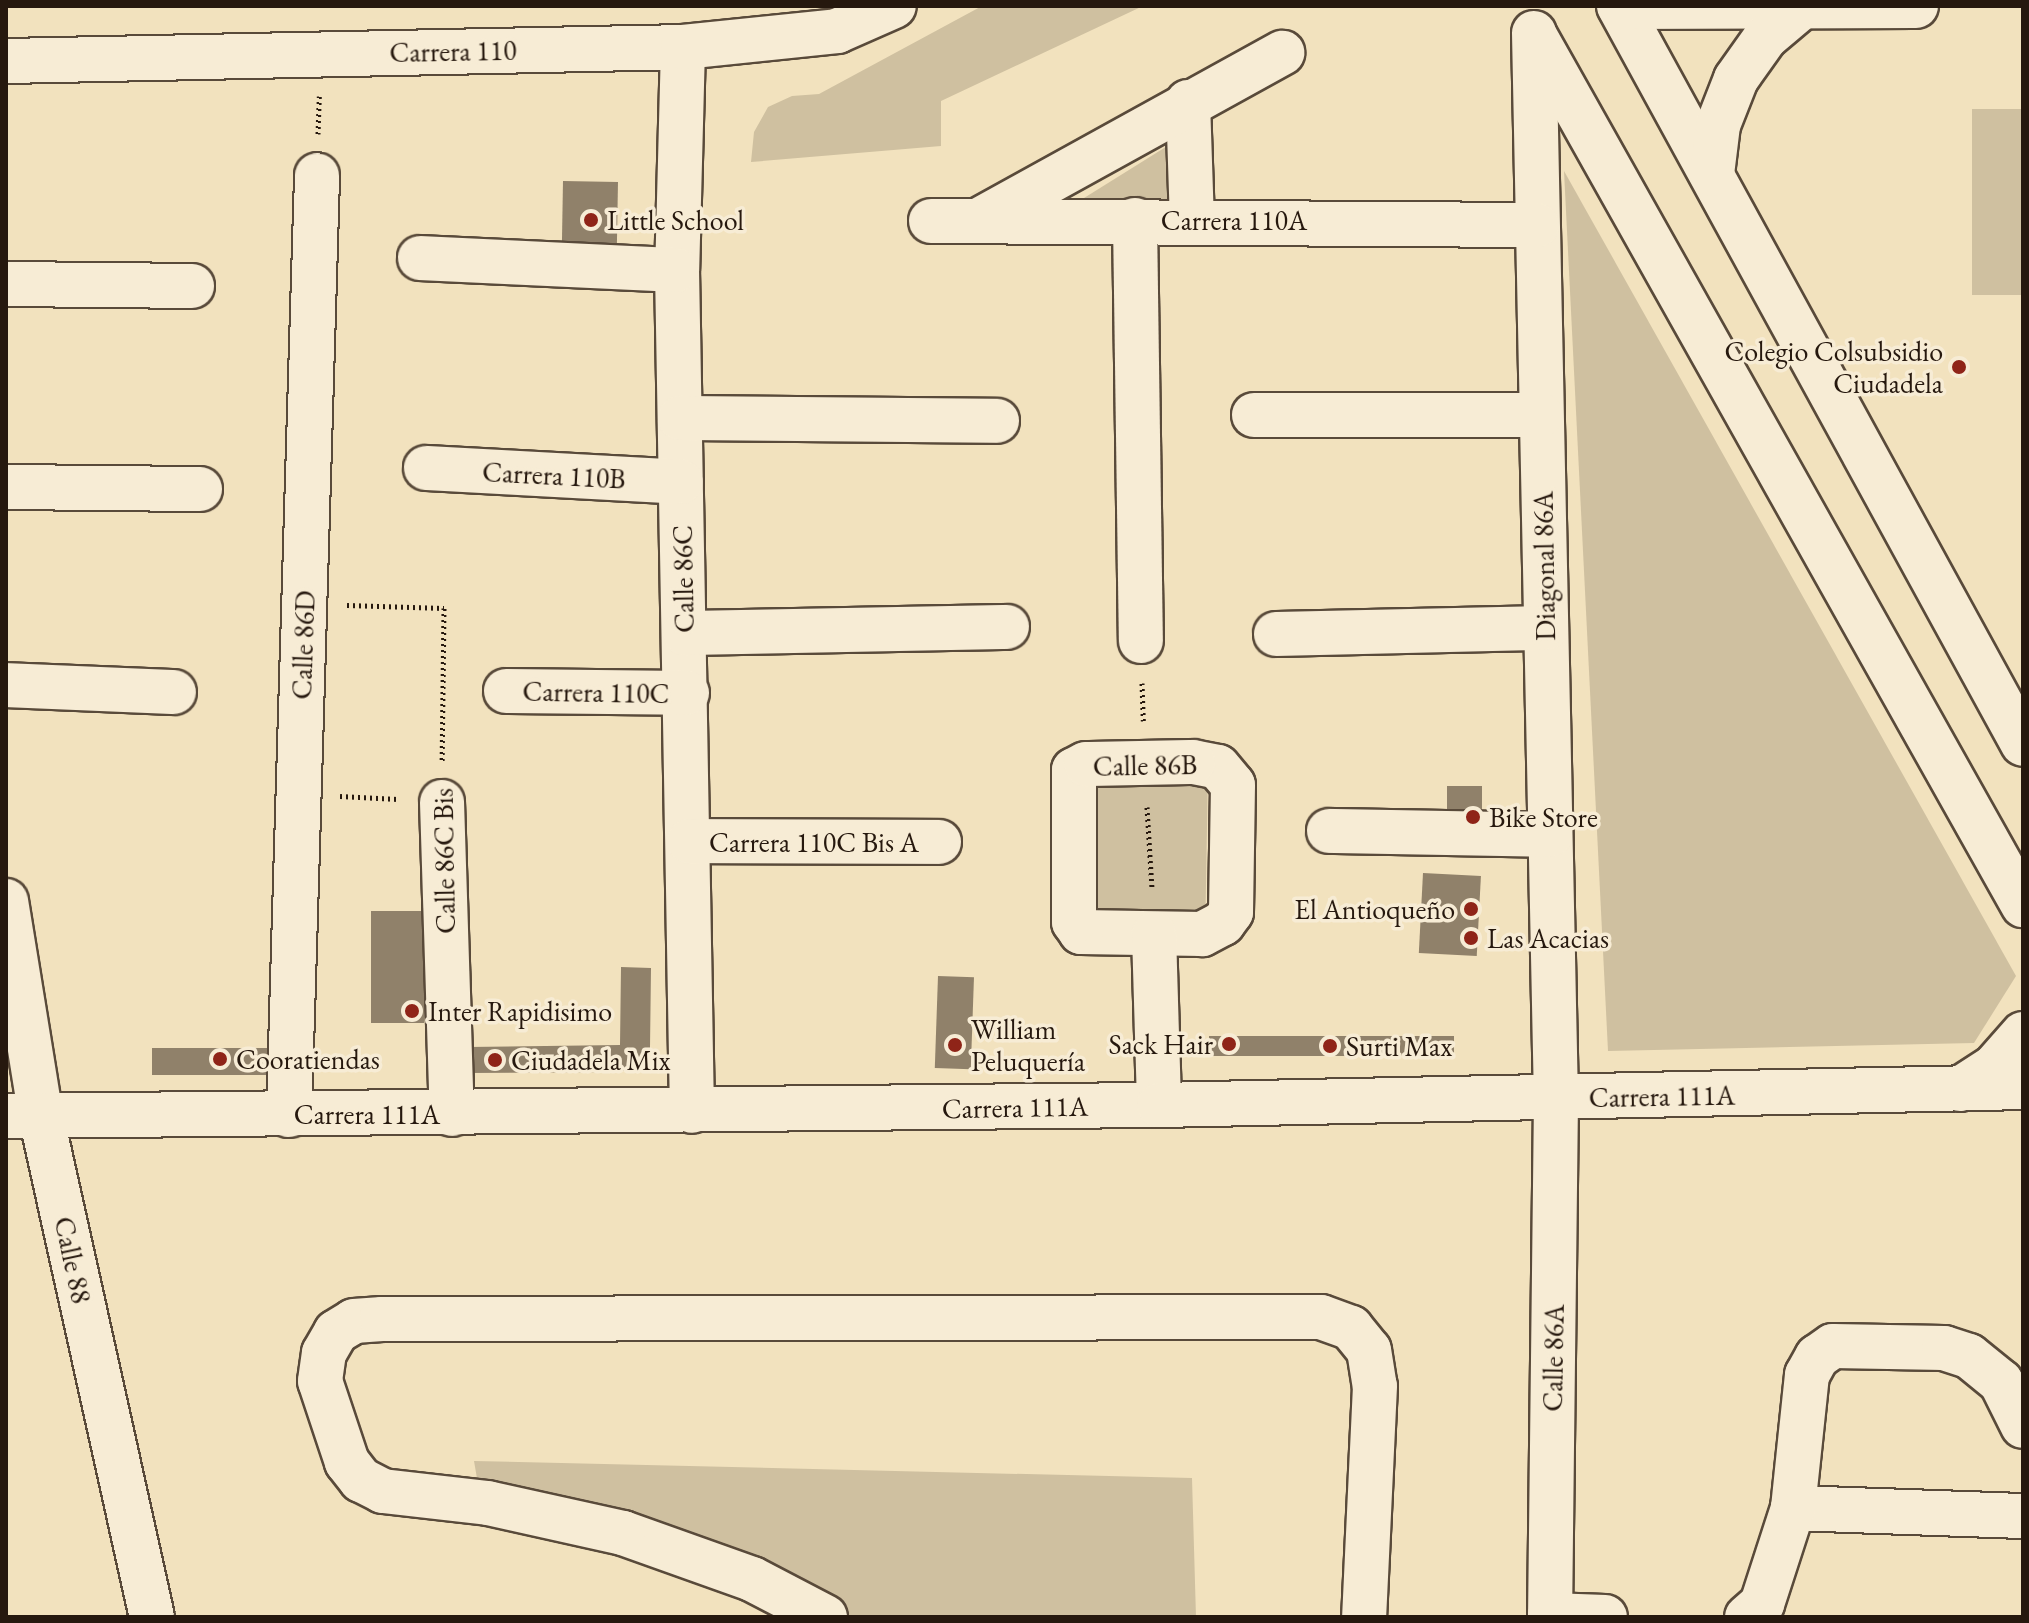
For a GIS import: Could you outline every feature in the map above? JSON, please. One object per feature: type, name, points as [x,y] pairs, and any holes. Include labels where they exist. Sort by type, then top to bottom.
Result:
[{"type":"street","name":"Carrera 110","points":[[6,61],[683,47],[837,31],[894,6]]},
{"type":"street","points":[[1916,6],[1620,6],[2023,744]]},
{"type":"street","points":[[1712,174],[1718,125],[1736,79],[1765,38],[1803,6]]},
{"type":"street","name":"Diagonal 86A","points":[[1526,20],[1537,225],[1556,1099]]},
{"type":"street","name":"Diagonal 86A","points":[[1526,20],[2023,905]]},
{"type":"street","name":"Calle 86C","points":[[683,47],[677,270],[687,693],[692,1111]]},
{"type":"street","points":[[983,219],[1188,102],[1282,53]]},
{"type":"street","points":[[1188,102],[1192,221]]},
{"type":"street","name":"Calle 86D","points":[[289,1115],[317,175]]},
{"type":"street","points":[[1135,220],[1141,641]]},
{"type":"street","name":"Carrera 110A","points":[[931,221],[1537,225]]},
{"type":"street","points":[[420,258],[677,270]]},
{"type":"street","points":[[6,284],[192,286]]},
{"type":"street","points":[[1254,415],[1541,415]]},
{"type":"street","points":[[680,418],[997,421]]},
{"type":"street","name":"Carrera 110B","points":[[426,468],[681,482]]},
{"type":"street","points":[[6,487],[200,489]]},
{"type":"street","points":[[685,633],[1007,627]]},
{"type":"street","points":[[1276,634],[1546,628]]},
{"type":"street","points":[[6,685],[174,692]]},
{"type":"street","name":"Carrera 110C","points":[[506,691],[687,693]]},
{"type":"street","name":"Calle 86B","points":[[1193,762],[1229,774],[1233,785],[1231,912],[1214,931],[1154,934],[1081,932],[1074,922],[1071,777],[1078,766],[1193,762]]},
{"type":"street","name":"Calle 86C Bis","points":[[442,802],[452,1114]]},
{"type":"street","points":[[1329,831],[1550,835]]},
{"type":"street","name":"Carrera 110C Bis A","points":[[689,841],[939,842]]},
{"type":"street","name":"Calle 88","points":[[6,901],[23,1116],[152,1617]]},
{"type":"street","points":[[1154,934],[1159,1105]]},
{"type":"street","points":[[1960,1089],[1994,1067],[2023,1034]]},
{"type":"street","name":"Carrera 111A","points":[[23,1116],[1159,1105],[2023,1087]]},
{"type":"street","name":"Calle 86A","points":[[1550,1616],[1556,1099]]},
{"type":"street","points":[[825,1617],[752,1579],[623,1533],[488,1503],[383,1491],[361,1480],[347,1462],[320,1381],[324,1353],[336,1332],[354,1321],[382,1319],[1321,1317],[1351,1328],[1369,1350],[1375,1386],[1364,1617]]},
{"type":"street","points":[[1747,1617],[1762,1604],[1793,1508],[1807,1375],[1817,1357],[1833,1346],[1944,1348],[1969,1356],[2001,1382],[2023,1426]]},
{"type":"street","points":[[1793,1508],[2023,1516]]},
{"type":"street","points":[[1550,1616],[1605,1617]]},
{"type":"path","points":[[317,175],[320,53]]},
{"type":"path","name":"Calle 86C Bis","points":[[305,604],[444,608],[442,802]]},
{"type":"path","points":[[299,794],[442,802]]},
{"type":"shaded area","points":[[982,6],[1143,6],[941,101],[941,146],[751,162],[754,132],[768,107],[792,96],[819,94]]},
{"type":"shaded area","points":[[1972,109],[2023,109],[2023,295],[1972,295]]},
{"type":"shaded area","points":[[1169,145],[1169,204],[1076,203]]},
{"type":"shaded area","points":[[1564,171],[2016,976],[1974,1043],[1608,1051]]},
{"type":"shaded area","points":[[1079,769],[1208,771],[1205,925],[1076,923]]},
{"type":"shaded area","points":[[474,1461],[1192,1478],[1196,1617],[849,1617],[674,1538],[480,1496]]},
{"type":"building","name":"Little School","points":[[563,181],[618,182],[617,258],[562,257]]},
{"type":"building","points":[[1447,786],[1482,786],[1482,828],[1447,828]]},
{"type":"building","points":[[1423,873],[1481,876],[1477,956],[1419,953]]},
{"type":"building","points":[[371,911],[424,911],[424,1023],[371,1023]]},
{"type":"building","points":[[621,967],[651,968],[650,1048],[640,1064],[620,1072],[468,1073],[468,1047],[620,1045]]},
{"type":"building","points":[[938,976],[974,977],[971,1069],[935,1068]]},
{"type":"building","points":[[1209,1036],[1454,1036],[1454,1056],[1209,1056]]},
{"type":"building","points":[[152,1048],[267,1048],[267,1075],[152,1075]]},
{"type":"place","name":"Little School","points":[[591,220]]},
{"type":"place","name":"Colegio Colsubsidio Ciudadela","points":[[1959,367]]},
{"type":"place","name":"Bike Store","points":[[1473,817]]},
{"type":"place","name":"El Antioqueño","points":[[1471,909]]},
{"type":"place","name":"Las Acacias","points":[[1471,938]]},
{"type":"place","name":"Inter Rapidisimo","points":[[412,1011]]},
{"type":"place","name":"Sack Hair","points":[[1229,1044]]},
{"type":"place","name":"William Peluquería","points":[[955,1045]]},
{"type":"place","name":"Surti Max","points":[[1330,1046]]},
{"type":"place","name":"Cooratiendas","points":[[220,1059]]},
{"type":"place","name":"Ciudadela Mix","points":[[495,1060]]}]
